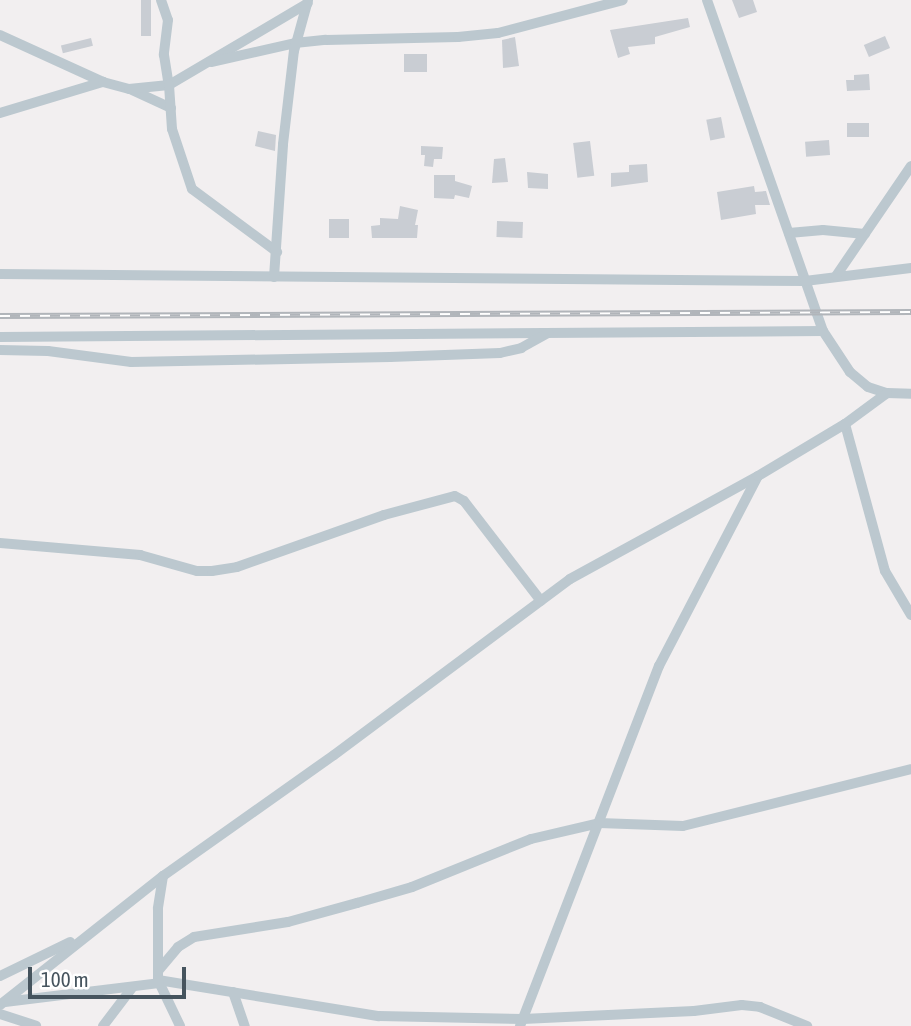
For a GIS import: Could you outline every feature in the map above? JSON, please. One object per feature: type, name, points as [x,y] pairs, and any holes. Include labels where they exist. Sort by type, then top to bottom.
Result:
[{"type":"street","points":[[161,0],[168,20],[164,55],[171,108],[179,155],[192,189],[277,253]]},
{"type":"street","points":[[211,62],[295,43],[498,33],[623,0]]},
{"type":"street","points":[[707,0],[823,331],[850,372],[868,387],[887,393],[911,394]]},
{"type":"street","points":[[129,89],[169,85],[309,1]]},
{"type":"street","points":[[274,277],[283,145],[295,43],[309,1]]},
{"type":"street","points":[[0,36],[103,82],[129,89],[171,108]]},
{"type":"street","points":[[0,113],[103,82]]},
{"type":"street","points":[[836,276],[911,166]]},
{"type":"street","points":[[789,233],[823,230],[865,234]]},
{"type":"street","points":[[0,274],[805,281],[911,268]]},
{"type":"street","points":[[0,337],[823,331]]},
{"type":"street","points":[[0,351],[48,351],[131,362],[390,357],[500,353],[521,348],[551,332]]},
{"type":"street","points":[[1,1007],[87,933],[334,755],[570,579],[758,476],[845,424],[887,393]]},
{"type":"street","points":[[845,424],[885,571],[911,615]]},
{"type":"street","points":[[521,1023],[659,666],[758,476]]},
{"type":"street","points":[[0,543],[141,555],[197,571],[212,571],[237,568],[384,515],[455,496],[464,501],[541,601]]},
{"type":"street","points":[[158,978],[178,947],[194,937],[288,922],[357,903],[412,887],[531,839],[598,823],[683,826],[911,769]]},
{"type":"street","points":[[163,876],[158,909],[158,978],[180,1026]]},
{"type":"street","points":[[0,976],[87,933]]},
{"type":"street","points":[[1,1007],[132,989],[158,978],[379,1016],[521,1023],[694,1012],[742,1005],[760,1007],[807,1026]]},
{"type":"street","points":[[103,1026],[132,989]]},
{"type":"street","points":[[233,992],[245,1026]]},
{"type":"street","points":[[1,1007],[36,1026]]},
{"type":"building","points":[[141,0],[151,0],[151,36],[141,36]]},
{"type":"building","points":[[732,0],[753,0],[757,12],[739,18]]},
{"type":"building","points":[[688,18],[690,27],[655,37],[655,44],[628,47],[630,54],[618,58],[610,30]]},
{"type":"building","points":[[885,36],[890,48],[869,57],[864,45]]},
{"type":"building","points":[[515,37],[519,66],[503,68],[502,40]]},
{"type":"building","points":[[91,38],[93,46],[63,53],[61,45]]},
{"type":"building","points":[[404,54],[427,54],[427,72],[404,72]]},
{"type":"building","points":[[869,74],[870,90],[847,91],[846,80],[854,80],[854,75]]},
{"type":"building","points":[[721,117],[725,138],[710,140],[706,120]]},
{"type":"building","points":[[847,123],[869,123],[869,137],[847,137]]},
{"type":"building","points":[[258,131],[276,135],[275,151],[255,146]]},
{"type":"building","points":[[829,140],[830,155],[806,157],[805,142]]},
{"type":"building","points":[[590,141],[594,176],[577,178],[573,143]]},
{"type":"building","points":[[421,146],[443,147],[442,159],[434,159],[433,167],[424,166],[425,155],[421,155]]},
{"type":"building","points":[[505,158],[508,182],[492,183],[494,159]]},
{"type":"building","points":[[647,164],[648,182],[611,187],[611,173],[629,172],[629,165]]},
{"type":"building","points":[[527,172],[548,174],[548,189],[528,188]]},
{"type":"building","points":[[434,175],[455,175],[455,181],[472,186],[469,198],[455,195],[454,199],[434,198]]},
{"type":"building","points":[[754,186],[755,192],[766,191],[770,205],[755,205],[756,214],[721,220],[717,192]]},
{"type":"building","points":[[400,206],[418,210],[415,225],[418,225],[417,238],[372,238],[371,226],[380,225],[380,218],[398,219]]},
{"type":"building","points":[[329,219],[349,219],[349,238],[329,238]]},
{"type":"building","points":[[497,221],[523,222],[522,238],[496,237]]},
{"type":"railway","points":[[0,316],[911,312]]}]
